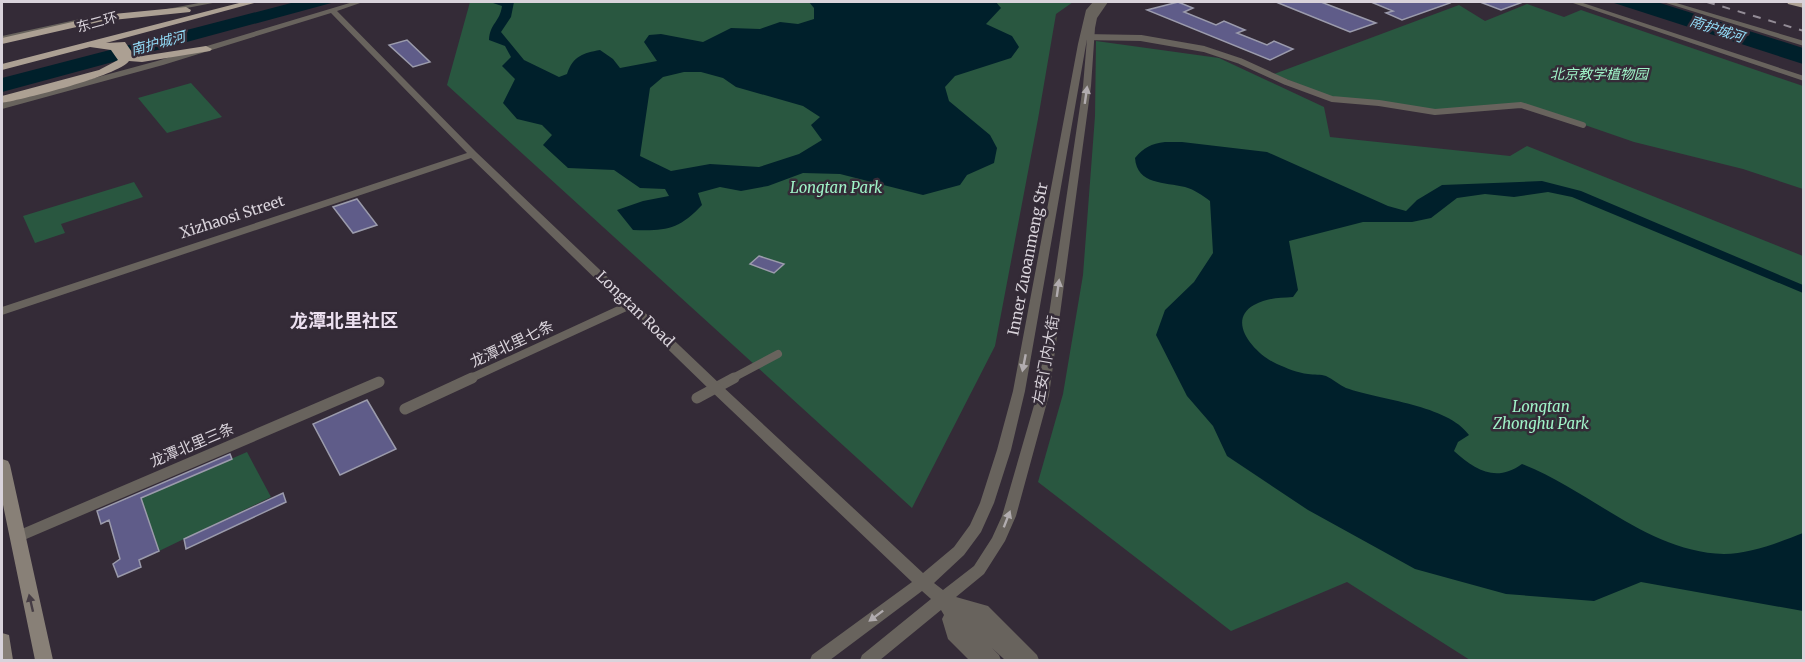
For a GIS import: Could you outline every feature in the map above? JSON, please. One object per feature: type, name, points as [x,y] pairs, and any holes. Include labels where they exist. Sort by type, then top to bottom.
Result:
[{"type":"highway","points":[[2,41],[103,18],[181,11],[223,2]]},
{"type":"highway","name":"东二环","points":[[2,62],[223,2]]},
{"type":"highway","points":[[68,50],[253,2]]},
{"type":"highway","points":[[1792,2],[1803,5]]},
{"type":"highway","points":[[2,41],[89,22],[109,21],[114,24],[111,29],[87,40]]},
{"type":"highway","points":[[68,50],[117,46],[162,25]]},
{"type":"highway","points":[[2,103],[112,72],[129,63],[117,46]]},
{"type":"highway","points":[[127,59],[151,59],[206,49]]},
{"type":"highway","name":"东二环","points":[[2,67],[68,50]]},
{"type":"main road","points":[[2,465],[44,660]]},
{"type":"main road","points":[[2,641],[4,660]]},
{"type":"street","points":[[2,103],[206,49],[359,2]]},
{"type":"street","name":"左安门内大街","points":[[818,660],[941,569],[976,528],[987,503],[1019,391],[1087,37],[1090,10],[1097,2]]},
{"type":"street","name":"左安门内大街","points":[[868,660],[944,601],[979,570],[998,541],[1010,516],[1042,395],[1087,86],[1091,44],[1087,37],[1095,12],[1105,2]]},
{"type":"street","points":[[1574,2],[1803,78]]},
{"type":"street","points":[[1667,2],[1803,44]]},
{"type":"street","name":"Longtan Road","points":[[333,10],[473,154],[716,388],[923,582],[944,601],[972,619],[1016,660]]},
{"type":"street","points":[[1087,37],[1141,38],[1204,49],[1240,61],[1286,82],[1332,99],[1379,103],[1435,112],[1521,105],[1583,125]]},
{"type":"street","name":"Xizhaosi Street","points":[[2,311],[473,154]]},
{"type":"street","name":"龙潭北里七条","points":[[405,409],[630,305]]},
{"type":"street","points":[[697,398],[778,354]]},
{"type":"street","name":"龙潭北里三条","points":[[17,537],[379,382]]},
{"type":"street","points":[[944,601],[954,634],[980,660]]},
{"type":"street","name":"Longtan Road","points":[[944,601],[961,629],[993,660]]},
{"type":"street","name":"Longtan Road","points":[[944,601],[982,611],[1031,660]]},
{"type":"green space","name":"Longtan Park","points":[[470,2],[1073,2],[1056,14],[995,346],[912,508],[447,85]]},
{"type":"green space","name":"北京教学植物园","points":[[1527,4],[1564,17],[1581,10],[1803,86],[1803,189],[1743,169],[1634,142],[1527,105],[1435,110],[1333,98],[1274,74],[1459,5],[1485,21]]},
{"type":"green space","name":"Longtan Zhonghu Park","points":[[1096,41],[1219,58],[1324,107],[1330,137],[1510,156],[1527,146],[1803,256],[1803,660],[1470,660],[1347,582],[1231,631],[1038,482],[1063,394],[1083,275],[1095,116]]},
{"type":"green space","points":[[191,83],[222,117],[167,133],[138,98]]},
{"type":"green space","points":[[134,182],[143,197],[61,224],[65,233],[35,243],[23,216]]},
{"type":"green space","points":[[247,452],[271,497],[159,551],[141,498]]},
{"type":"water","name":"南护城河","points":[[295,2],[335,2],[2,92],[2,78]]},
{"type":"water","points":[[490,2],[514,2],[511,17],[501,32],[524,60],[559,77],[567,74],[572,63],[579,56],[600,50],[613,59],[620,68],[657,61],[644,42],[649,35],[661,34],[703,42],[731,28],[760,29],[780,22],[798,24],[814,19],[814,8],[809,2],[996,2],[1001,8],[986,24],[1012,36],[1019,47],[1011,58],[955,76],[945,87],[949,101],[990,135],[997,148],[994,163],[967,175],[960,185],[923,195],[840,174],[803,173],[768,186],[741,191],[720,187],[698,193],[702,205],[686,220],[663,229],[633,230],[617,210],[643,201],[669,196],[665,189],[640,188],[614,170],[568,168],[543,145],[552,135],[542,125],[517,119],[503,103],[515,79],[502,66],[511,57],[505,46],[489,40],[502,6]],"holes":[[[684,72],[701,72],[723,78],[736,87],[803,106],[820,117],[811,125],[822,140],[799,154],[759,167],[710,164],[671,171],[640,156],[650,88],[663,77]]]},
{"type":"water","name":"南护城河","points":[[1611,2],[1657,2],[1803,48],[1803,64]]},
{"type":"water","points":[[1165,142],[1267,152],[1388,206],[1406,211],[1417,200],[1442,185],[1542,181],[1581,191],[1803,285],[1803,293],[1572,197],[1548,192],[1514,197],[1485,194],[1457,198],[1431,218],[1412,222],[1363,222],[1289,241],[1298,290],[1293,297],[1277,298],[1254,305],[1246,312],[1242,320],[1247,338],[1269,360],[1300,373],[1324,375],[1346,388],[1430,410],[1446,417],[1469,435],[1458,442],[1454,451],[1470,464],[1486,472],[1503,473],[1522,464],[1547,475],[1645,532],[1670,543],[1696,551],[1724,554],[1765,547],[1803,533],[1803,611],[1641,582],[1594,601],[1506,594],[1415,569],[1308,510],[1227,456],[1213,426],[1187,396],[1156,335],[1165,310],[1194,282],[1213,253],[1210,201],[1189,188],[1146,178],[1137,167],[1135,158],[1142,151],[1152,145]]},
{"type":"building","points":[[1178,2],[1193,8],[1184,12],[1216,25],[1224,21],[1245,30],[1237,33],[1267,45],[1274,41],[1293,49],[1270,60],[1147,10]]},
{"type":"building","points":[[1276,2],[1321,2],[1376,23],[1350,32]]},
{"type":"building","points":[[1371,2],[1450,3],[1402,20],[1386,13],[1393,11]]},
{"type":"building","points":[[1480,2],[1523,2],[1501,10]]},
{"type":"building","points":[[407,40],[430,62],[413,67],[389,45]]},
{"type":"building","points":[[357,199],[377,225],[353,233],[333,207]]},
{"type":"building","points":[[759,256],[784,264],[774,273],[750,264]]},
{"type":"building","points":[[367,400],[396,449],[340,475],[313,424]]},
{"type":"building","points":[[230,454],[232,459],[141,498],[159,551],[139,560],[141,567],[118,577],[113,564],[120,559],[109,520],[101,524],[97,511]]},
{"type":"building","points":[[283,493],[286,502],[186,549],[184,539]]},
{"type":"railway","points":[[1707,2],[1804,31]]},
{"type":"district","name":"龙潭北里社区","points":[[344,321]]}]
